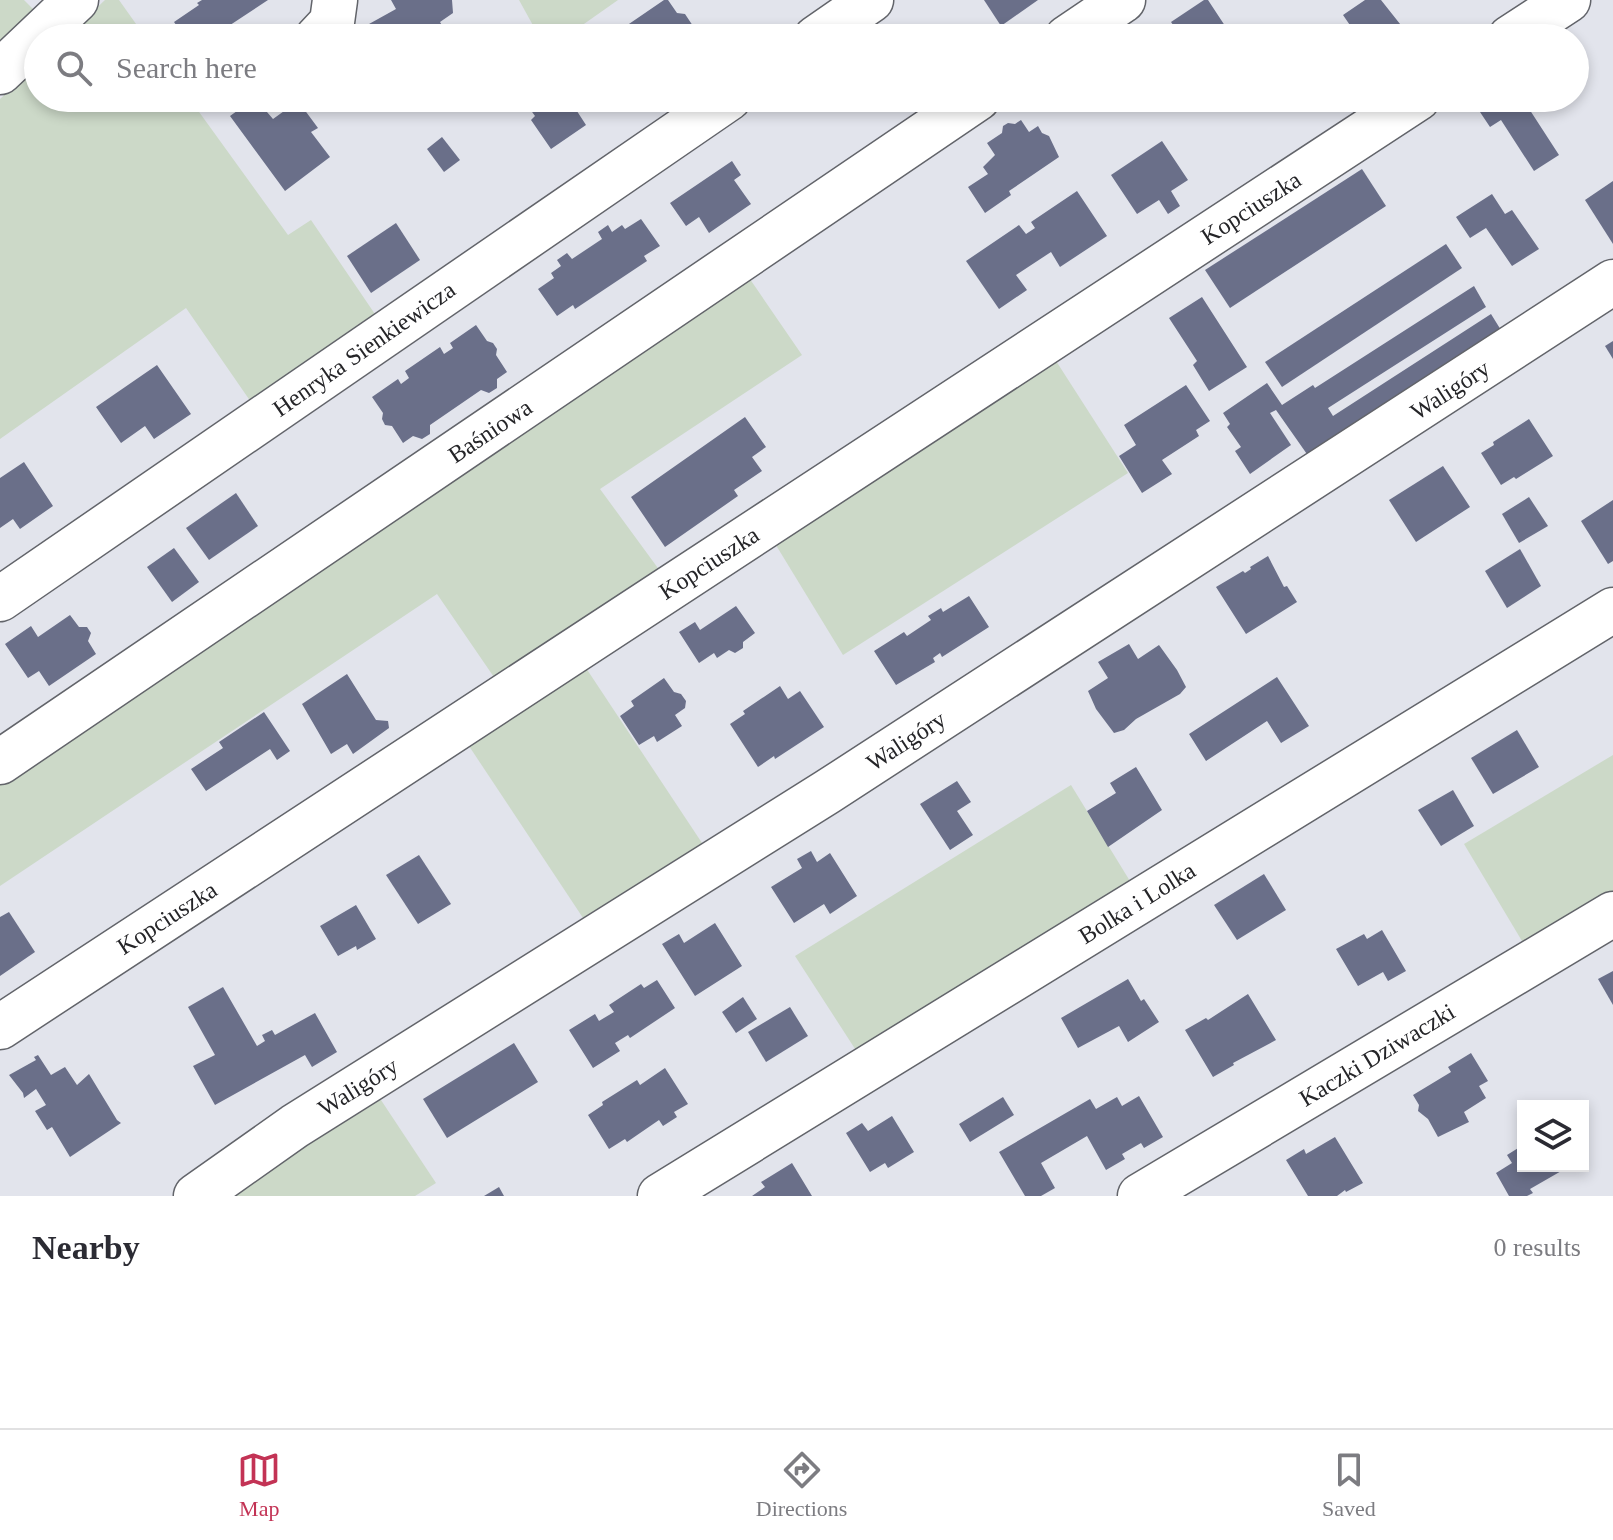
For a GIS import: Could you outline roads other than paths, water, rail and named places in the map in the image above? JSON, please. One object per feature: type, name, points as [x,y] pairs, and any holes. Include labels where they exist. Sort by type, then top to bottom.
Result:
[{"type":"street","points":[[51,24],[76,0]]},
{"type":"street","points":[[330,24],[335,0]]},
{"type":"street","points":[[836,24],[871,0]]},
{"type":"street","points":[[1088,24],[1123,0]]},
{"type":"street","points":[[1531,24],[1568,0]]},
{"type":"street","points":[[0,72],[24,49]]},
{"type":"street","name":"Henryka Sienkiewicza","points":[[0,599],[709,112]]},
{"type":"street","name":"Baśniowa","points":[[0,762],[957,112]]},
{"type":"street","name":"Kopciuszka","points":[[0,1027],[1397,112]]},
{"type":"street","name":"Waligóry","points":[[196,1196],[295,1126],[840,783],[1613,282]]},
{"type":"street","name":"Bolka i Lolka","points":[[660,1196],[1613,610]]},
{"type":"street","name":"Kaczki Dziwaczki","points":[[1140,1196],[1613,914]]}]
